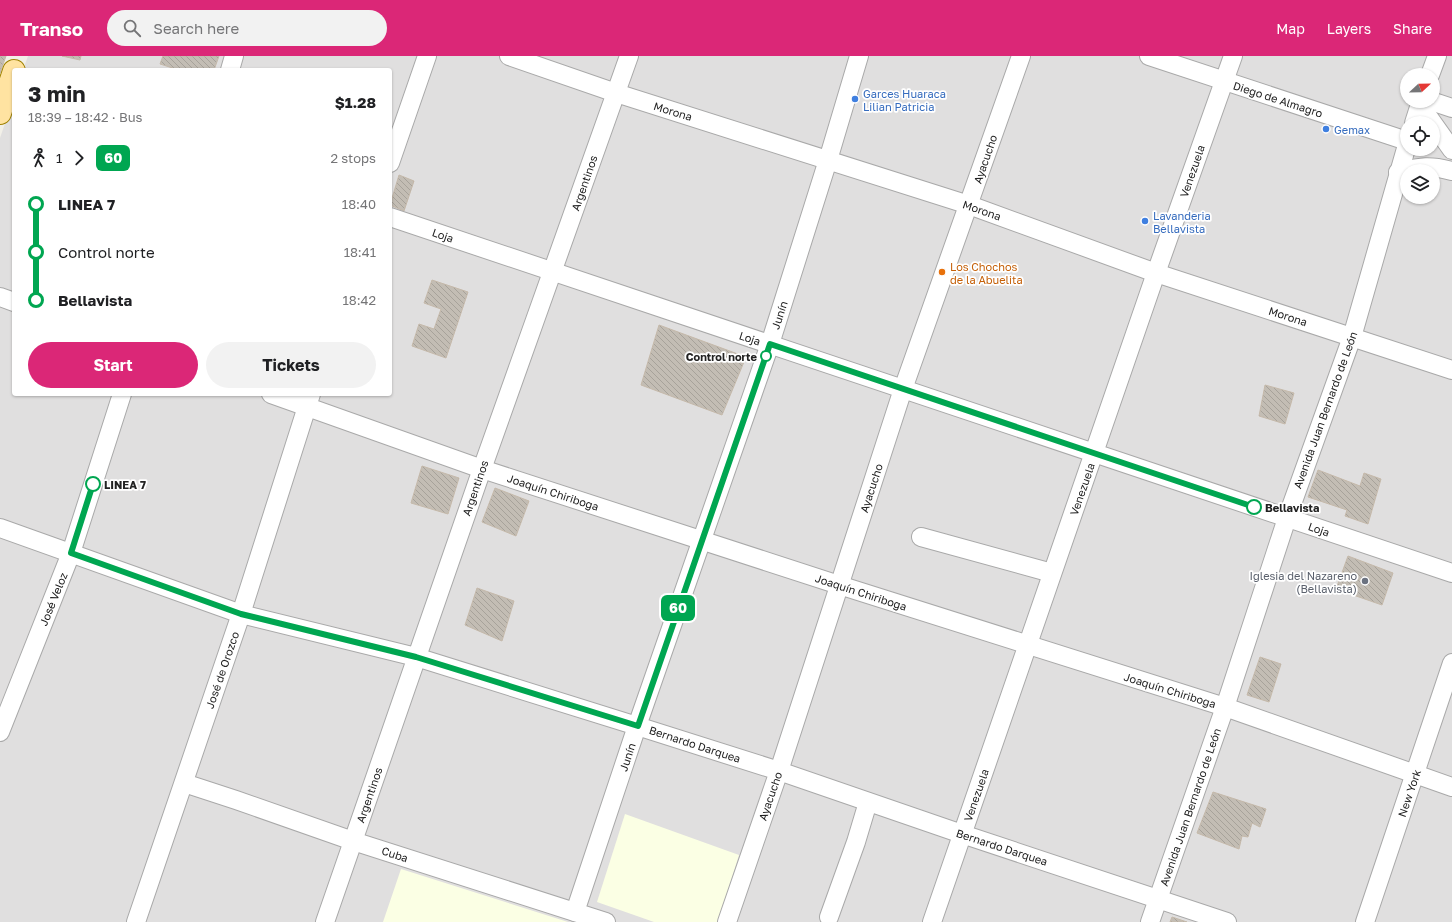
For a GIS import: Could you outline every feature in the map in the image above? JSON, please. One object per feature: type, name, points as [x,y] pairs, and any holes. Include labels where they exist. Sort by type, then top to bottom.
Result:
[{"type":"main road","points":[[15,68],[19,56]]},
{"type":"main road","points":[[0,113],[10,81]]},
{"type":"street","points":[[231,68],[234,56]]},
{"type":"street","points":[[392,157],[427,56]]},
{"type":"street","name":"Morona","points":[[509,56],[616,93],[969,205],[1156,273],[1452,370]]},
{"type":"street","name":"Argentinos","points":[[325,922],[416,657],[629,56]]},
{"type":"street","name":"Junín","points":[[575,912],[770,344],[828,160],[858,56]]},
{"type":"street","name":"Ayacucho","points":[[727,922],[779,771],[903,389],[1021,56]]},
{"type":"street","name":"Diego de Almagro","points":[[1149,56],[1400,139]]},
{"type":"street","name":"Venezuela","points":[[932,922],[1156,273],[1233,56]]},
{"type":"street","points":[[1433,68],[1437,56]]},
{"type":"street","points":[[1440,105],[1452,108]]},
{"type":"street","points":[[1428,108],[1452,150]]},
{"type":"street","name":"Avenida Juan Bernardo de León","points":[[1150,922],[1225,707],[1287,518],[1352,336],[1403,156]]},
{"type":"street","points":[[1398,172],[1423,167],[1435,167],[1452,171]]},
{"type":"street","name":"Loja","points":[[392,218],[553,273],[770,344],[1452,573]]},
{"type":"street","points":[[0,297],[12,301]]},
{"type":"street","name":"José Veloz","points":[[0,732],[71,553],[121,396]]},
{"type":"street","name":"Joaquín Chiriboga","points":[[283,396],[309,401],[482,469],[839,585],[1225,707],[1452,787]]},
{"type":"street","name":"José de Orozco","points":[[136,922],[241,614],[309,401]]},
{"type":"street","name":"Bernardo Darquea","points":[[0,528],[241,614],[416,657],[638,726],[779,771],[962,834],[1227,922]]},
{"type":"street","points":[[921,537],[1052,573]]},
{"type":"street","name":"New York","points":[[1365,922],[1452,663]]},
{"type":"street","name":"Cuba","points":[[184,783],[353,841],[606,922]]},
{"type":"street","points":[[829,917],[856,842],[868,802]]},
{"type":"shaded area","points":[[28,56],[1452,56],[1452,922],[0,922],[0,138],[12,103],[12,396],[392,396],[392,68],[24,68]]},
{"type":"shaded area","points":[[625,814],[739,855],[718,922],[654,922],[597,902]]},
{"type":"shaded area","points":[[401,869],[568,922],[383,922]]},
{"type":"building","points":[[0,56],[6,56],[0,73]]},
{"type":"building","points":[[62,56],[81,56],[80,60]]},
{"type":"building","points":[[163,56],[219,56],[215,68],[173,68],[160,64]]},
{"type":"building","points":[[399,175],[414,181],[404,211],[392,206],[392,198]]},
{"type":"building","points":[[432,280],[468,292],[446,358],[412,346],[419,324],[434,329],[441,309],[424,303]]},
{"type":"building","points":[[659,325],[746,357],[722,415],[641,385]]},
{"type":"building","points":[[1265,385],[1294,393],[1285,424],[1259,416]]},
{"type":"building","points":[[422,466],[459,478],[448,514],[411,503]]},
{"type":"building","points":[[1318,470],[1360,486],[1364,473],[1381,479],[1368,524],[1345,516],[1347,510],[1308,497]]},
{"type":"building","points":[[495,488],[529,501],[516,536],[482,522]]},
{"type":"building","name":"Iglesia del Nazareno (Bellavista)","points":[[1348,556],[1393,573],[1382,605],[1336,589]]},
{"type":"building","points":[[477,588],[514,601],[502,641],[465,625]]},
{"type":"building","points":[[1260,657],[1281,664],[1269,702],[1247,695]]},
{"type":"building","points":[[1213,792],[1266,809],[1260,827],[1252,823],[1248,837],[1242,836],[1239,849],[1197,833]]},
{"type":"building","points":[[1172,917],[1187,922],[1170,922]]},
{"type":"bus line","name":"60","points":[[93,484],[71,553],[241,614],[416,657],[638,726],[770,344],[1254,507]]},
{"type":"place","name":"Garces Huaraca Lilian Patricia","points":[[855,99]]},
{"type":"place","name":"Gemax","points":[[1326,129]]},
{"type":"place","name":"Lavanderia Bellavista","points":[[1145,221]]},
{"type":"place","name":"Los Chochos de la Abuelita","points":[[942,272]]},
{"type":"place","name":"Control norte","points":[[766,356]]},
{"type":"place","name":"LINEA 7","points":[[93,484]]},
{"type":"place","name":"Bellavista","points":[[1254,507]]},
{"type":"place","name":"Iglesia del Nazareno (Bellavista)","points":[[1365,581]]}]
